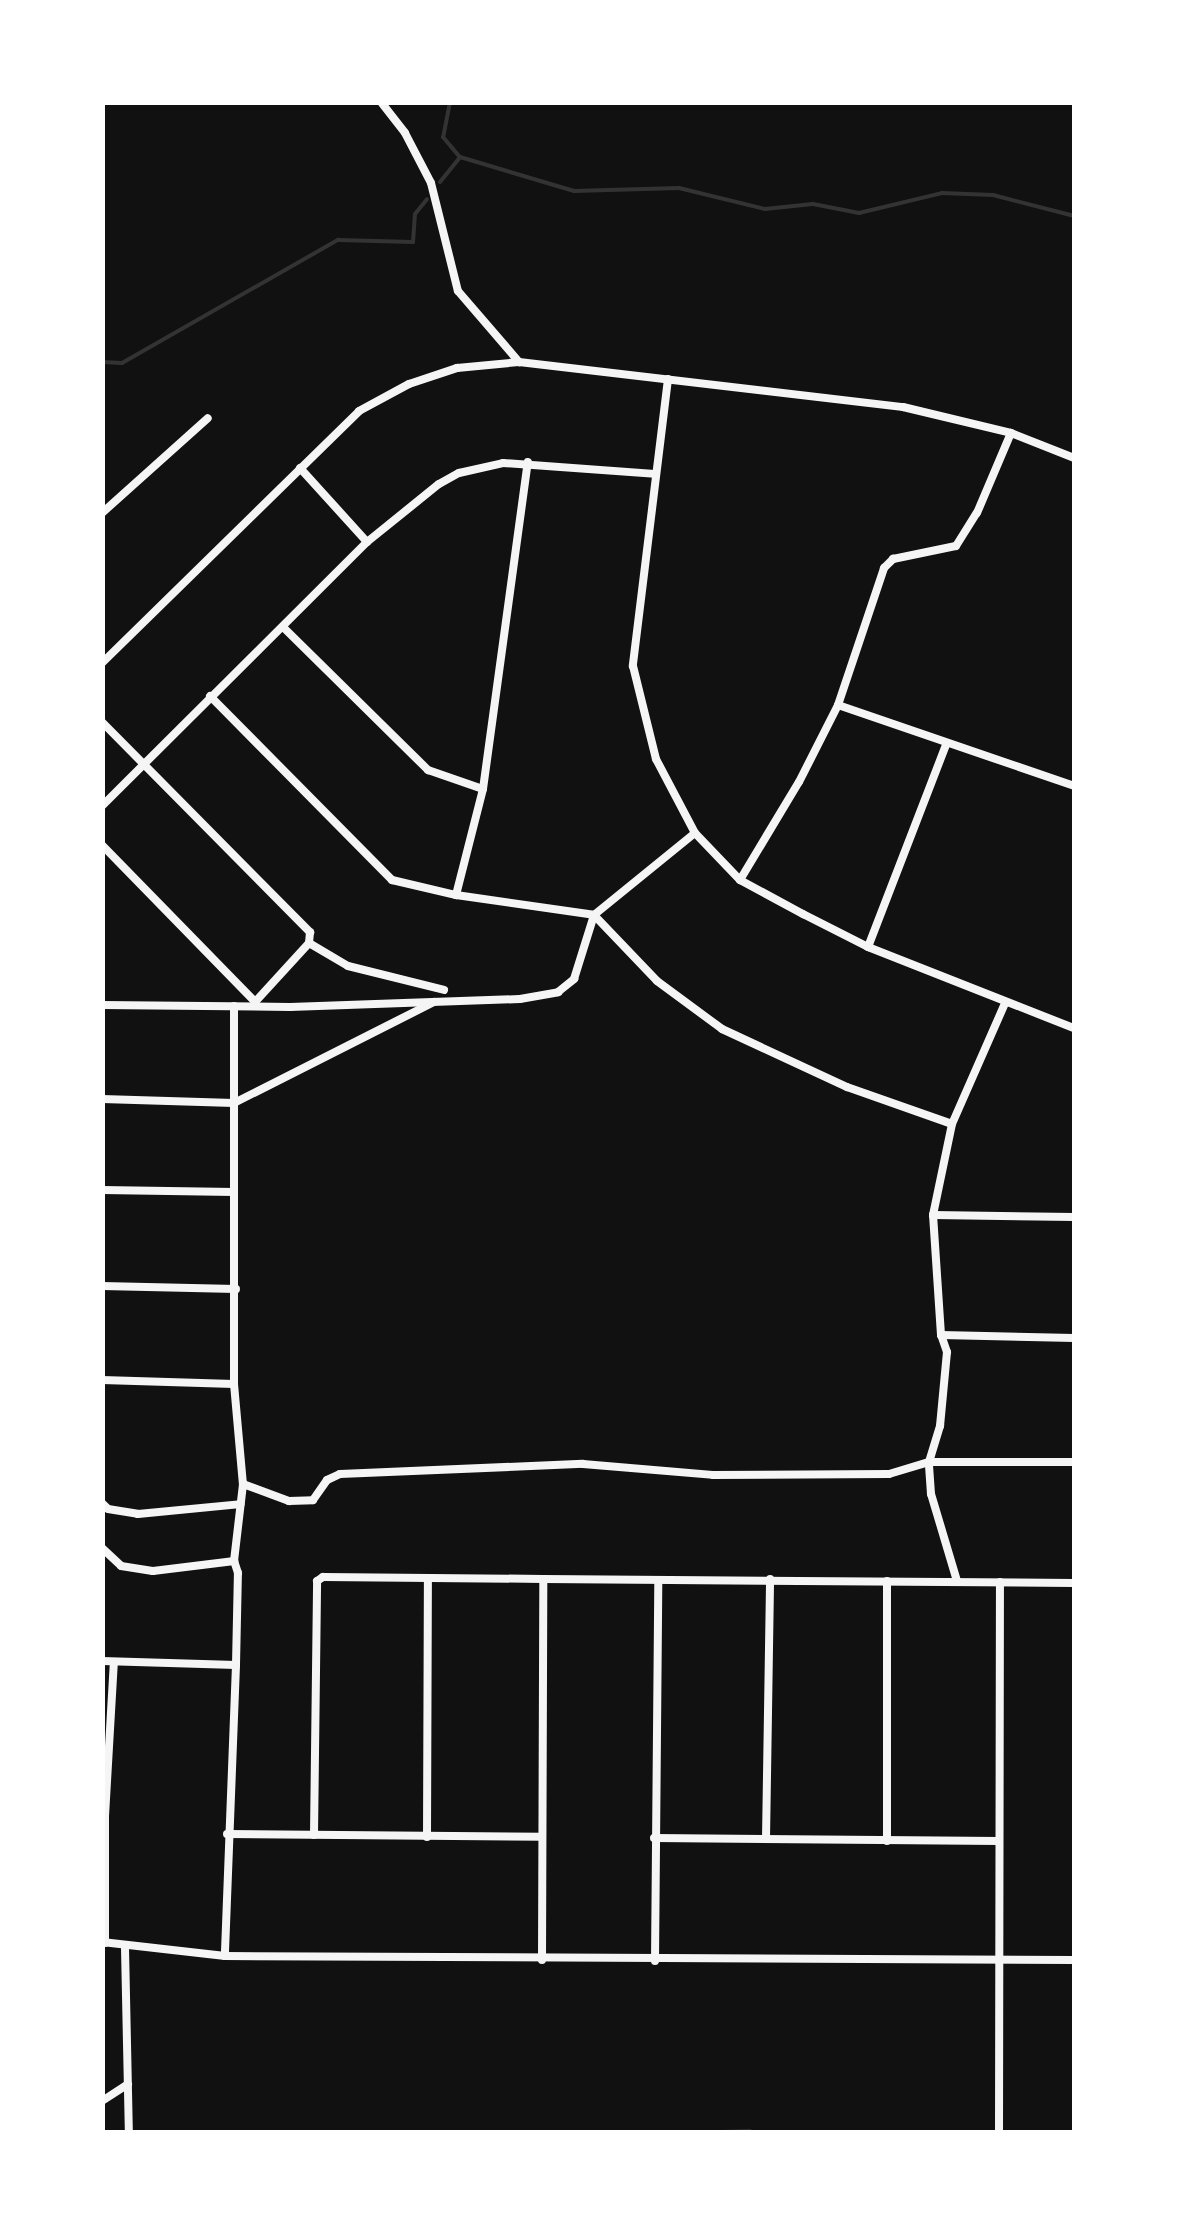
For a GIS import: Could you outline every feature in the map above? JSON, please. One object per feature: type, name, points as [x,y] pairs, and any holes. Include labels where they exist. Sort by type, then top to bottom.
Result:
[{"type":"street","points":[[381,102],[405,134],[431,184],[458,291],[519,362]]},
{"type":"street","points":[[102,664],[360,411],[410,384],[469,366],[519,362],[903,407],[1011,433],[1074,458]]},
{"type":"street","points":[[668,378],[634,646],[635,686],[656,759],[695,833],[740,880],[868,947],[1074,1028]]},
{"type":"street","points":[[102,512],[208,418]]},
{"type":"street","points":[[740,880],[800,782],[838,705],[884,568],[893,559],[956,546],[976,513],[1011,433]]},
{"type":"street","points":[[102,806],[367,542],[459,472],[528,462],[655,474]]},
{"type":"street","points":[[456,895],[482,789],[528,462]]},
{"type":"street","points":[[300,468],[367,542]]},
{"type":"street","points":[[283,627],[428,770],[482,789]]},
{"type":"street","points":[[210,696],[392,880],[456,895],[594,915],[657,981],[722,1029],[848,1087],[952,1124]]},
{"type":"street","points":[[838,705],[1074,786]]},
{"type":"street","points":[[102,722],[310,932],[310,943],[253,1005]]},
{"type":"street","points":[[868,947],[946,745]]},
{"type":"street","points":[[102,1005],[520,1000],[558,992],[574,979],[594,915],[695,833]]},
{"type":"street","points":[[102,845],[253,1005]]},
{"type":"street","points":[[310,943],[348,966],[444,990]]},
{"type":"street","points":[[102,1099],[234,1104],[438,1000]]},
{"type":"street","points":[[957,1581],[933,1511],[929,1462],[946,1381],[947,1352],[941,1335],[933,1215],[952,1124],[1005,1002]]},
{"type":"street","points":[[225,1956],[236,1666],[238,1573],[234,1561],[243,1484],[234,1384],[234,1006]]},
{"type":"street","points":[[102,1190],[234,1192]]},
{"type":"street","points":[[933,1215],[1074,1217]]},
{"type":"street","points":[[102,1286],[236,1288]]},
{"type":"street","points":[[941,1335],[1074,1338]]},
{"type":"street","points":[[102,1380],[234,1384]]},
{"type":"street","points":[[243,1484],[302,1502],[313,1500],[327,1480],[340,1474],[583,1464],[713,1475],[889,1474],[929,1462],[1074,1462]]},
{"type":"street","points":[[102,1503],[108,1509],[138,1514],[240,1504]]},
{"type":"street","points":[[102,1548],[121,1566],[153,1572],[234,1561]]},
{"type":"street","points":[[314,1835],[317,1581],[323,1577],[1074,1583]]},
{"type":"street","points":[[427,1837],[428,1579]]},
{"type":"street","points":[[542,1960],[543,1579]]},
{"type":"street","points":[[655,1961],[658,1580]]},
{"type":"street","points":[[766,1839],[770,1580]]},
{"type":"street","points":[[887,1582],[887,1841]]},
{"type":"street","points":[[999,2132],[1000,1582]]},
{"type":"street","points":[[102,1661],[236,1666]]},
{"type":"street","points":[[114,1662],[104,1816],[104,1943],[225,1956],[1074,1960]]},
{"type":"street","points":[[227,1834],[542,1837]]},
{"type":"street","points":[[654,1838],[998,1840]]},
{"type":"street","points":[[125,1948],[129,2132]]},
{"type":"street","points":[[102,2101],[128,2084]]},
{"type":"waterway","points":[[450,102],[443,137],[459,156]]},
{"type":"waterway","points":[[440,182],[460,157],[574,191],[679,188],[765,209],[813,204],[859,213],[942,193],[993,195],[1074,216]]},
{"type":"waterway","points":[[102,362],[122,363],[338,240],[413,242],[415,214],[427,199]]},
{"type":"waterway","points":[[721,2132],[750,2131]]}]
